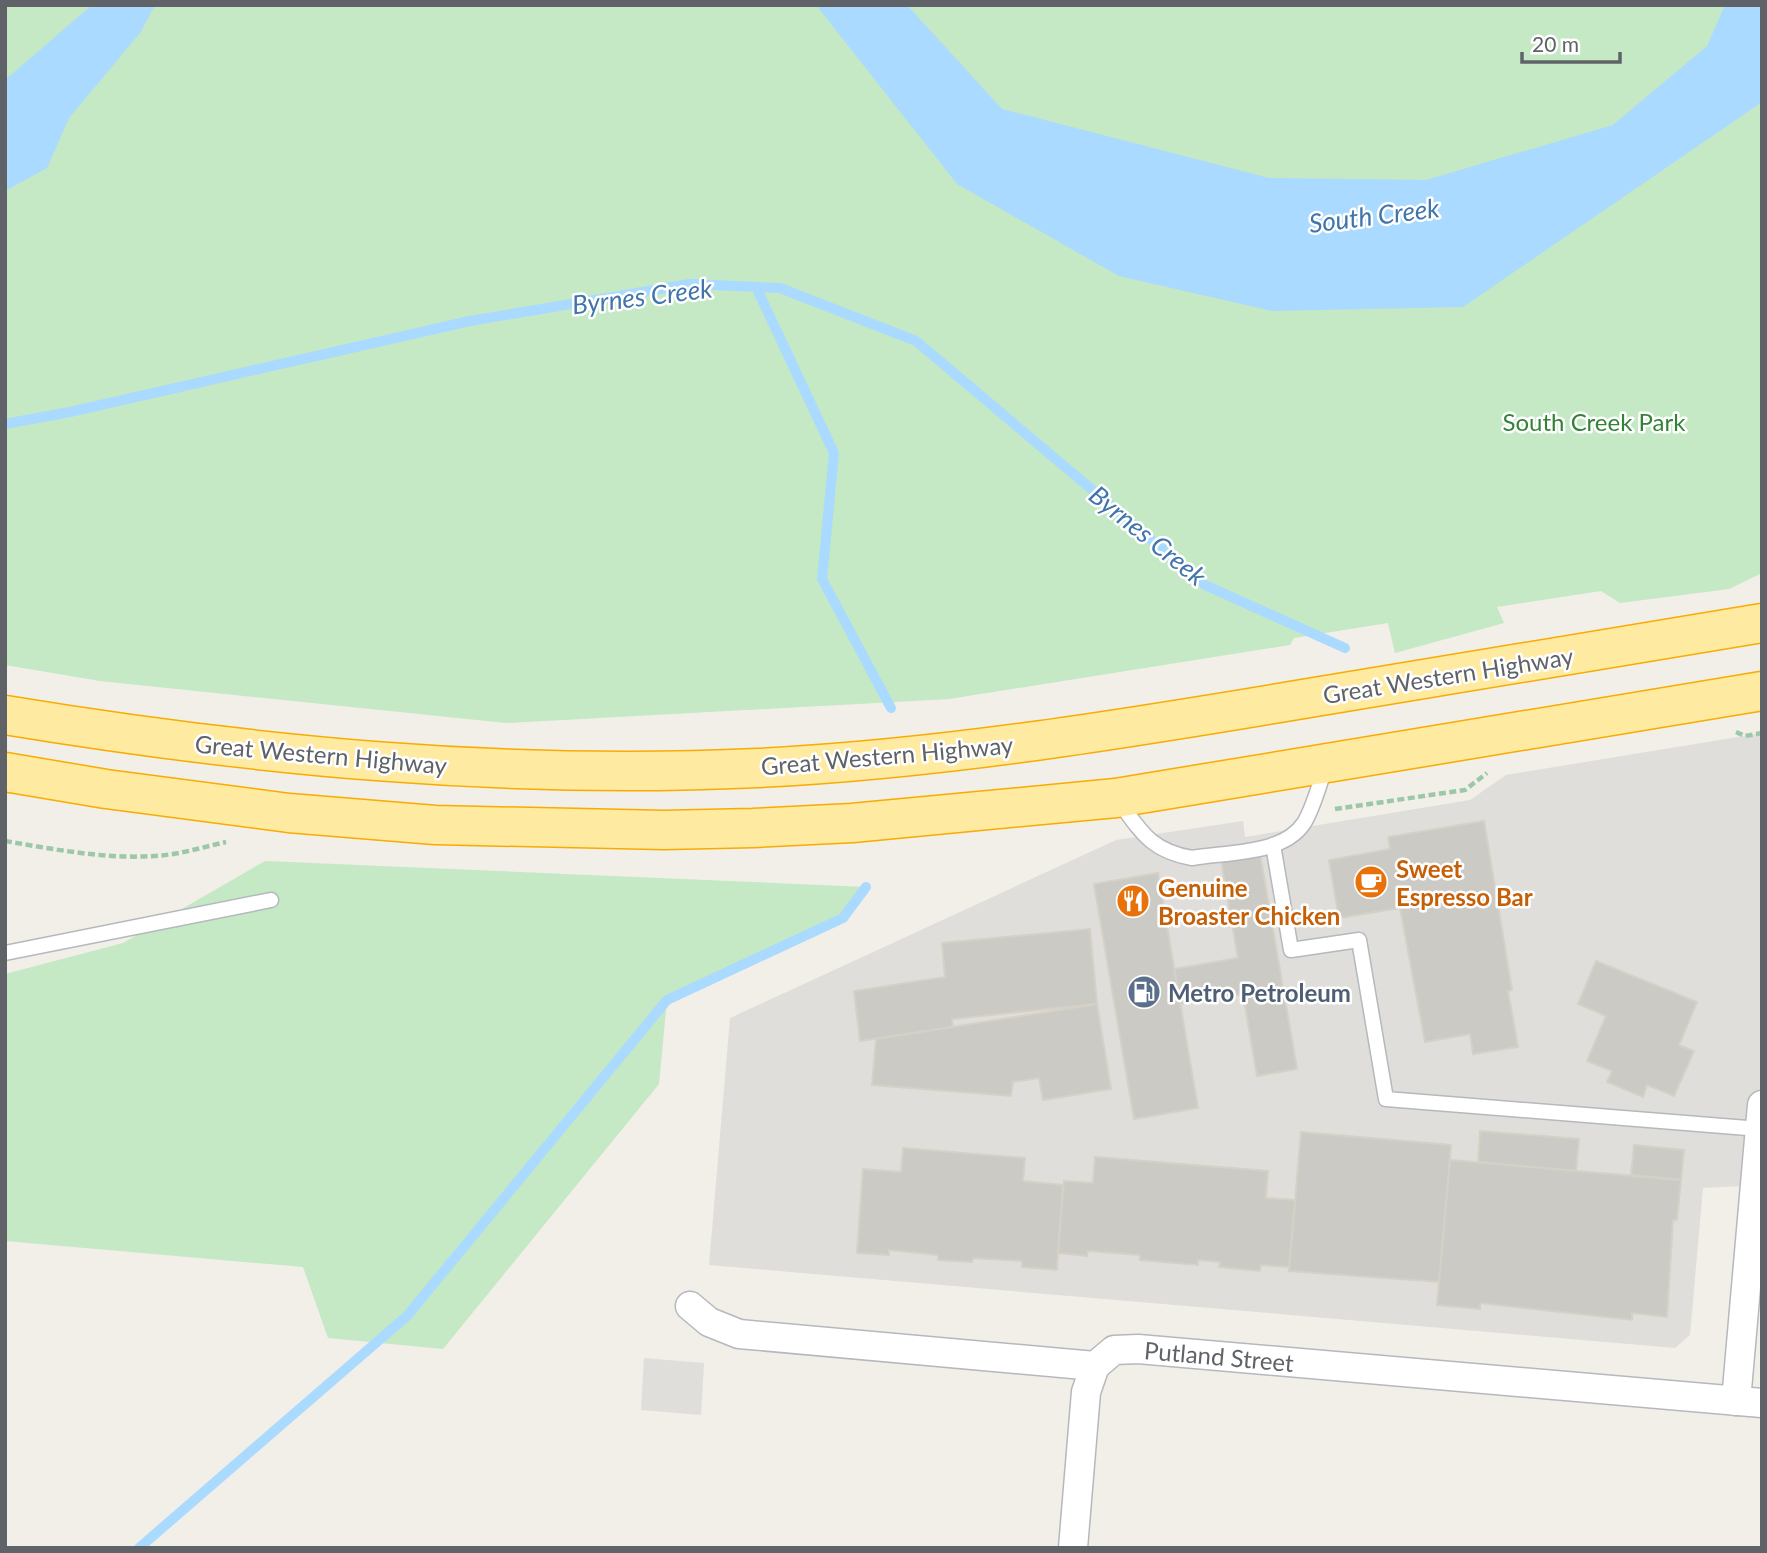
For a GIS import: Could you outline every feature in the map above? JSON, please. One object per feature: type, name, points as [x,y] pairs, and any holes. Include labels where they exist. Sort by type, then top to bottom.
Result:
[{"type":"highway","name":"Great Western Highway","points":[[5,715],[122,734],[281,754],[434,766],[548,770],[756,768],[880,759],[1106,732],[1762,623]]},
{"type":"highway","points":[[5,772],[106,789],[289,813],[435,825],[664,830],[852,823],[1116,798],[1762,691]]},
{"type":"street","points":[[1749,1402],[1761,1117]]},
{"type":"street","points":[[690,1306],[718,1328],[739,1334],[1095,1366],[1086,1392],[1073,1548]]},
{"type":"street","name":"Putland Street","points":[[1095,1366],[1114,1350],[1138,1349],[1749,1402]]},
{"type":"lane","points":[[1116,798],[1154,846],[1180,856],[1192,858],[1273,845],[1287,841],[1305,822],[1328,762]]},
{"type":"lane","points":[[1273,845],[1292,950],[1359,940],[1386,1099],[1761,1117]]},
{"type":"lane","points":[[5,953],[271,900]]},
{"type":"path","points":[[1755,735],[1762,733]]},
{"type":"shaded area","points":[[1762,733],[1762,1185],[1703,1188],[1690,1335],[1675,1348],[709,1265],[730,1018],[1116,840],[1243,821],[1245,837],[1470,800],[1506,775]]},
{"type":"shaded area","points":[[644,1358],[704,1363],[701,1415],[641,1410]]},
{"type":"green space","name":"South Creek Park","points":[[5,5],[1762,5],[1762,573],[1729,589],[1620,603],[1601,591],[1497,607],[1504,623],[1395,653],[1388,623],[1294,638],[1290,645],[949,699],[506,723],[100,681],[5,665]]},
{"type":"green space","points":[[265,861],[866,887],[843,918],[667,1000],[659,1084],[443,1349],[328,1338],[303,1267],[5,1241],[5,974],[123,943]]},
{"type":"water","points":[[92,5],[155,5],[140,33],[69,118],[47,168],[5,191],[5,80]]},
{"type":"water","name":"South Creek","points":[[816,5],[907,5],[1002,109],[1269,178],[1426,180],[1613,125],[1707,46],[1725,5],[1762,5],[1762,102],[1463,307],[1272,311],[1119,276],[957,184]]},
{"type":"building","points":[[1484,821],[1512,990],[1508,991],[1518,1047],[1473,1054],[1470,1034],[1425,1042],[1400,908],[1339,918],[1329,860],[1390,849],[1388,837]]},
{"type":"building","points":[[1258,842],[1297,1069],[1257,1076],[1243,994],[1181,1004],[1174,969],[1238,958],[1219,849]]},
{"type":"building","points":[[1158,873],[1198,1108],[1134,1119],[1094,884]]},
{"type":"building","points":[[1090,929],[1097,1004],[952,1019],[953,1027],[860,1041],[854,991],[945,977],[942,943]]},
{"type":"building","points":[[1596,961],[1697,1002],[1679,1045],[1694,1051],[1674,1096],[1647,1085],[1643,1097],[1607,1082],[1612,1071],[1587,1061],[1606,1016],[1578,1004]]},
{"type":"building","points":[[1097,1004],[1111,1089],[1043,1100],[1039,1078],[1013,1082],[1011,1096],[872,1085],[876,1039]]},
{"type":"building","points":[[1480,1131],[1579,1139],[1576,1171],[1478,1162]]},
{"type":"building","points":[[1301,1132],[1451,1145],[1440,1282],[1289,1271]]},
{"type":"building","points":[[1634,1145],[1684,1150],[1681,1180],[1631,1175]]},
{"type":"building","points":[[903,1148],[1025,1158],[1023,1181],[1063,1185],[1057,1270],[1022,1267],[1022,1261],[973,1258],[972,1262],[938,1260],[938,1255],[889,1250],[889,1255],[857,1253],[863,1169],[901,1172]]},
{"type":"building","points":[[1095,1157],[1268,1171],[1266,1198],[1295,1200],[1289,1267],[1261,1265],[1260,1271],[1219,1267],[1220,1262],[1198,1260],[1198,1265],[1140,1260],[1140,1255],[1088,1251],[1087,1256],[1058,1253],[1064,1181],[1093,1183]]},
{"type":"building","points":[[1450,1160],[1681,1180],[1677,1220],[1673,1220],[1667,1317],[1632,1313],[1632,1320],[1480,1303],[1480,1309],[1437,1305]]},
{"type":"waterway","name":"Byrnes Creek","points":[[5,424],[70,412],[470,321],[690,284],[780,288],[916,341],[1205,585],[1345,648]]},
{"type":"waterway","points":[[756,287],[834,453],[822,579],[891,708]]},
{"type":"waterway","points":[[139,1548],[407,1316],[667,1000],[843,918],[866,887]]},
{"type":"place","name":"Sweet Espresso Bar","points":[[1371,882]]},
{"type":"place","name":"Genuine Broaster Chicken","points":[[1133,901]]},
{"type":"place","name":"Metro Petroleum","points":[[1144,992]]}]
